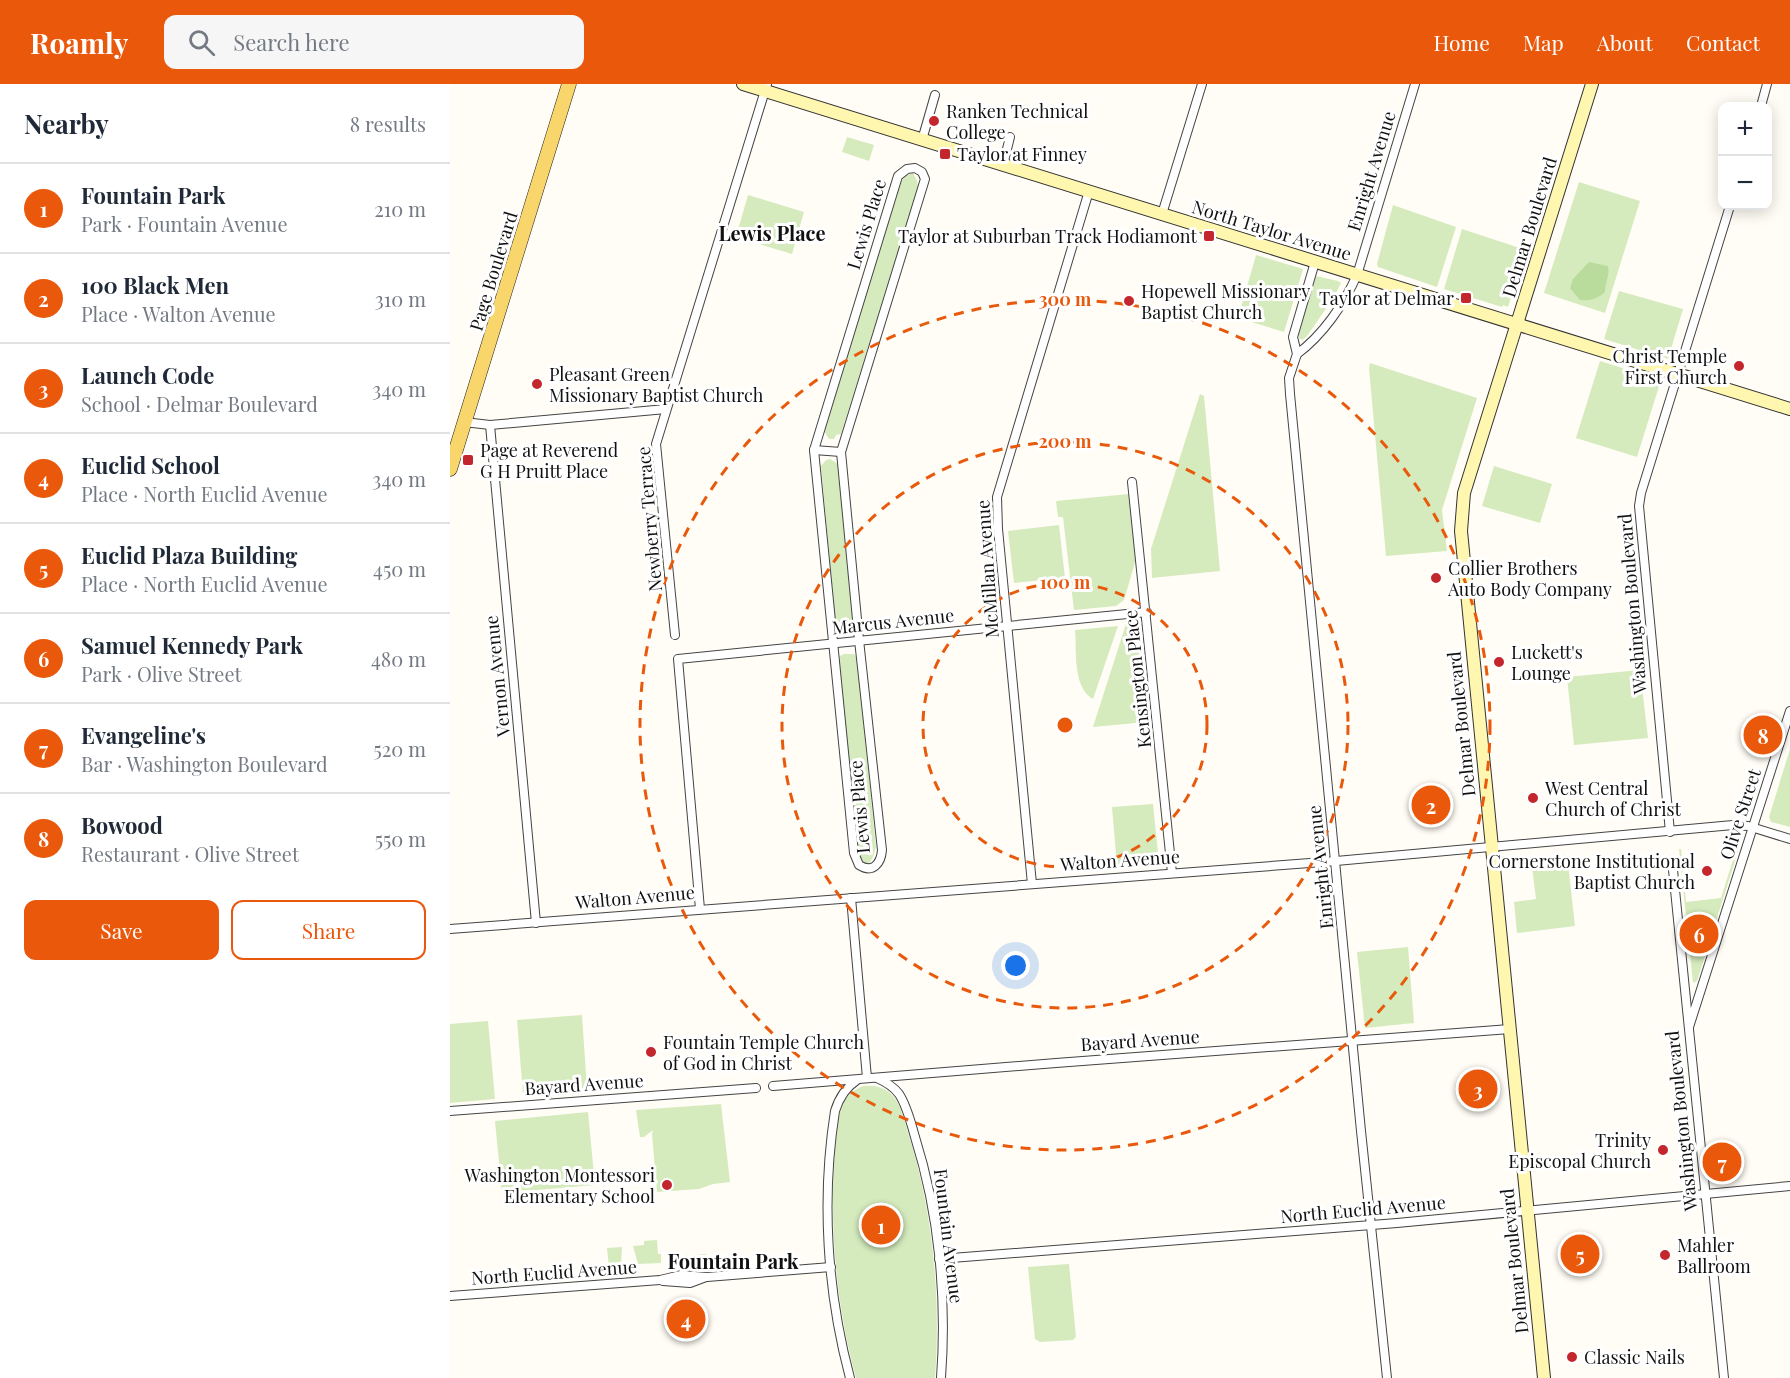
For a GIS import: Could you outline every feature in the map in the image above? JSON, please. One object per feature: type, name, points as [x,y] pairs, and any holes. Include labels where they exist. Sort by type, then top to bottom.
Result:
[{"type":"main road","name":"Page Boulevard","points":[[450,469],[569,84]]},
{"type":"main road","name":"North Taylor Avenue","points":[[743,84],[766,87],[922,140],[1790,409]]},
{"type":"main road","name":"Delmar Boulevard","points":[[1544,1378],[1491,847],[1461,514],[1464,494],[1592,84]]},
{"type":"street","points":[[1162,214],[1202,84]]},
{"type":"street","name":"Enright Avenue","points":[[1297,354],[1314,341],[1357,275],[1415,84]]},
{"type":"street","points":[[1762,102],[1767,84]]},
{"type":"street","name":"Newberry Terrace","points":[[675,635],[656,444],[766,87]]},
{"type":"street","points":[[922,140],[935,95]]},
{"type":"street","points":[[1003,165],[1010,137]]},
{"type":"street","name":"Lewis Place","points":[[915,168],[922,172],[925,178],[841,452],[882,850],[880,862],[877,866],[868,869],[860,865],[854,853],[814,450],[898,176],[907,169],[915,168]]},
{"type":"street","name":"McMillan Avenue","points":[[1032,884],[996,511],[997,497],[1089,192]]},
{"type":"street","name":"Washington Boulevard","points":[[1670,832],[1639,506],[1677,374],[1729,210]]},
{"type":"street","name":"Enright Avenue","points":[[1315,262],[1293,337],[1297,354],[1289,378],[1290,394],[1387,1378]]},
{"type":"street","points":[[464,422],[490,425],[666,410]]},
{"type":"street","name":"Vernon Avenue","points":[[490,425],[536,922]]},
{"type":"street","points":[[814,450],[841,452]]},
{"type":"street","name":"Kensington Place","points":[[1132,482],[1172,873]]},
{"type":"street","name":"Marcus Avenue","points":[[700,909],[678,659],[1147,612]]},
{"type":"street","name":"Olive Street","points":[[1688,1030],[1790,711]]},
{"type":"street","name":"Walton Avenue","points":[[450,929],[1336,861],[1733,825],[1754,828],[1790,839]]},
{"type":"street","name":"Washington Boulevard","points":[[1672,860],[1724,1378]]},
{"type":"street","points":[[851,898],[872,1078]]},
{"type":"street","name":"Bayard Avenue","points":[[773,1086],[1510,1029]]},
{"type":"street","name":"Fountain Avenue","points":[[872,1078],[891,1085],[897,1091],[908,1112],[925,1168],[939,1259],[941,1378]]},
{"type":"street","points":[[850,1378],[841,1339],[831,1267],[827,1183],[831,1136],[838,1100],[845,1090],[857,1080]]},
{"type":"street","name":"Bayard Avenue","points":[[450,1111],[756,1088]]},
{"type":"street","name":"North Euclid Avenue","points":[[939,1259],[1527,1212],[1790,1186]]},
{"type":"street","name":"North Euclid Avenue","points":[[450,1296],[660,1280],[681,1275],[707,1276],[831,1267]]},
{"type":"green space","points":[[847,137],[874,145],[869,161],[842,152]]},
{"type":"green space","points":[[913,173],[918,187],[841,434],[836,435],[834,439],[829,439],[824,431],[900,183],[905,176]]},
{"type":"green space","points":[[1579,182],[1640,201],[1605,313],[1544,293]]},
{"type":"green space","points":[[748,195],[804,212],[792,254],[736,237]]},
{"type":"green space","points":[[1393,205],[1456,227],[1437,287],[1378,267]]},
{"type":"green space","points":[[1462,229],[1526,250],[1508,307],[1444,289]]},
{"type":"green space","points":[[1256,255],[1303,269],[1284,332],[1238,318]]},
{"type":"green space","points":[[1589,262],[1608,266],[1605,292],[1593,299],[1580,300],[1570,288],[1573,279]]},
{"type":"green space","points":[[1316,276],[1341,283],[1334,297],[1302,340],[1299,338],[1299,333]]},
{"type":"green space","points":[[1619,291],[1683,309],[1668,359],[1604,339]]},
{"type":"green space","points":[[1600,361],[1661,380],[1637,457],[1576,438]]},
{"type":"green space","points":[[1370,363],[1477,398],[1442,510],[1447,551],[1386,556]]},
{"type":"green space","points":[[1200,394],[1204,396],[1220,571],[1152,578],[1151,549]]},
{"type":"green space","points":[[830,459],[838,464],[853,622],[850,629],[839,630],[836,627],[821,466]]},
{"type":"green space","points":[[1494,466],[1552,484],[1540,523],[1482,506]]},
{"type":"green space","points":[[1129,494],[1136,559],[1124,600],[1116,606],[1074,610],[1063,517],[1058,517],[1056,501]]},
{"type":"green space","points":[[1059,525],[1065,578],[1014,583],[1008,531]]},
{"type":"green space","points":[[1126,624],[1137,625],[1146,722],[1093,727]]},
{"type":"green space","points":[[1118,626],[1093,699],[1086,693],[1079,677],[1075,630]]},
{"type":"green space","points":[[844,654],[854,654],[857,658],[876,847],[868,865],[858,852],[839,660]]},
{"type":"green space","points":[[1640,670],[1648,738],[1574,745],[1567,677]]},
{"type":"green space","points":[[1790,749],[1790,827],[1771,822],[1769,817]]},
{"type":"green space","points":[[1153,804],[1159,863],[1117,866],[1112,807]]},
{"type":"green space","points":[[1739,841],[1741,842],[1697,981],[1693,983],[1679,849],[1681,849],[1686,902],[1721,898]]},
{"type":"green space","points":[[1567,855],[1575,926],[1517,933],[1514,902],[1536,899],[1531,859]]},
{"type":"green space","points":[[1408,947],[1414,1023],[1365,1028],[1357,952]]},
{"type":"green space","points":[[582,1015],[587,1089],[523,1094],[517,1020]]},
{"type":"green space","points":[[488,1021],[495,1099],[450,1103],[450,1024]]},
{"type":"green space","name":"Fountain Park","points":[[863,1086],[883,1089],[896,1100],[904,1118],[917,1163],[929,1223],[936,1285],[935,1378],[856,1378],[849,1350],[836,1265],[833,1178],[841,1109],[849,1095]]},
{"type":"green space","points":[[721,1104],[730,1182],[699,1189],[657,1192],[653,1130],[644,1137],[640,1137],[636,1110]]},
{"type":"green space","points":[[588,1112],[595,1185],[502,1193],[495,1121]]},
{"type":"green space","points":[[657,1240],[661,1263],[638,1264],[633,1246],[644,1245],[644,1241]]},
{"type":"green space","points":[[622,1247],[621,1265],[609,1267],[607,1248]]},
{"type":"green space","points":[[706,1254],[705,1260],[672,1261],[672,1257]]},
{"type":"green space","points":[[1069,1264],[1076,1337],[1073,1340],[1040,1342],[1035,1339],[1028,1267]]},
{"type":"place","name":"Ranken Technical College","points":[[934,121]]},
{"type":"place","name":"Taylor at Finney","points":[[945,154]]},
{"type":"place","name":"Taylor at Suburban Track Hodiamont","points":[[1209,236]]},
{"type":"place","name":"Taylor at Delmar","points":[[1466,298]]},
{"type":"place","name":"Hopewell Missionary Baptist Church","points":[[1129,301]]},
{"type":"place","name":"Christ Temple First Church","points":[[1739,366]]},
{"type":"place","name":"Pleasant Green Missionary Baptist Church","points":[[537,384]]},
{"type":"place","name":"Page at Reverend G H Pruitt Place","points":[[468,460]]},
{"type":"place","name":"Collier Brothers Auto Body Company","points":[[1436,578]]},
{"type":"place","name":"Luckett's Lounge","points":[[1499,662]]},
{"type":"place","name":"Bowood","points":[[1763,735]]},
{"type":"place","name":"West Central Church of Christ","points":[[1533,798]]},
{"type":"place","name":"100 Black Men","points":[[1431,805]]},
{"type":"place","name":"Cornerstone Institutional Baptist Church","points":[[1707,871]]},
{"type":"place","name":"Samuel Kennedy Park","points":[[1699,934]]},
{"type":"place","name":"Fountain Temple Church of God in Christ","points":[[651,1052]]},
{"type":"place","name":"Launch Code","points":[[1478,1089]]},
{"type":"place","name":"Trinity Episcopal Church","points":[[1663,1150]]},
{"type":"place","name":"Evangeline's","points":[[1722,1162]]},
{"type":"place","name":"Washington Montessori Elementary School","points":[[667,1185]]},
{"type":"place","name":"Fountain Park","points":[[881,1225]]},
{"type":"place","name":"Euclid Plaza Building","points":[[1580,1254]]},
{"type":"place","name":"Mahler Ballroom","points":[[1665,1255]]},
{"type":"place","name":"Euclid School","points":[[686,1319]]},
{"type":"place","name":"Classic Nails","points":[[1572,1357]]},
{"type":"district","name":"Lewis Place","points":[[772,232]]},
{"type":"district","name":"Fountain Park","points":[[733,1260]]}]
